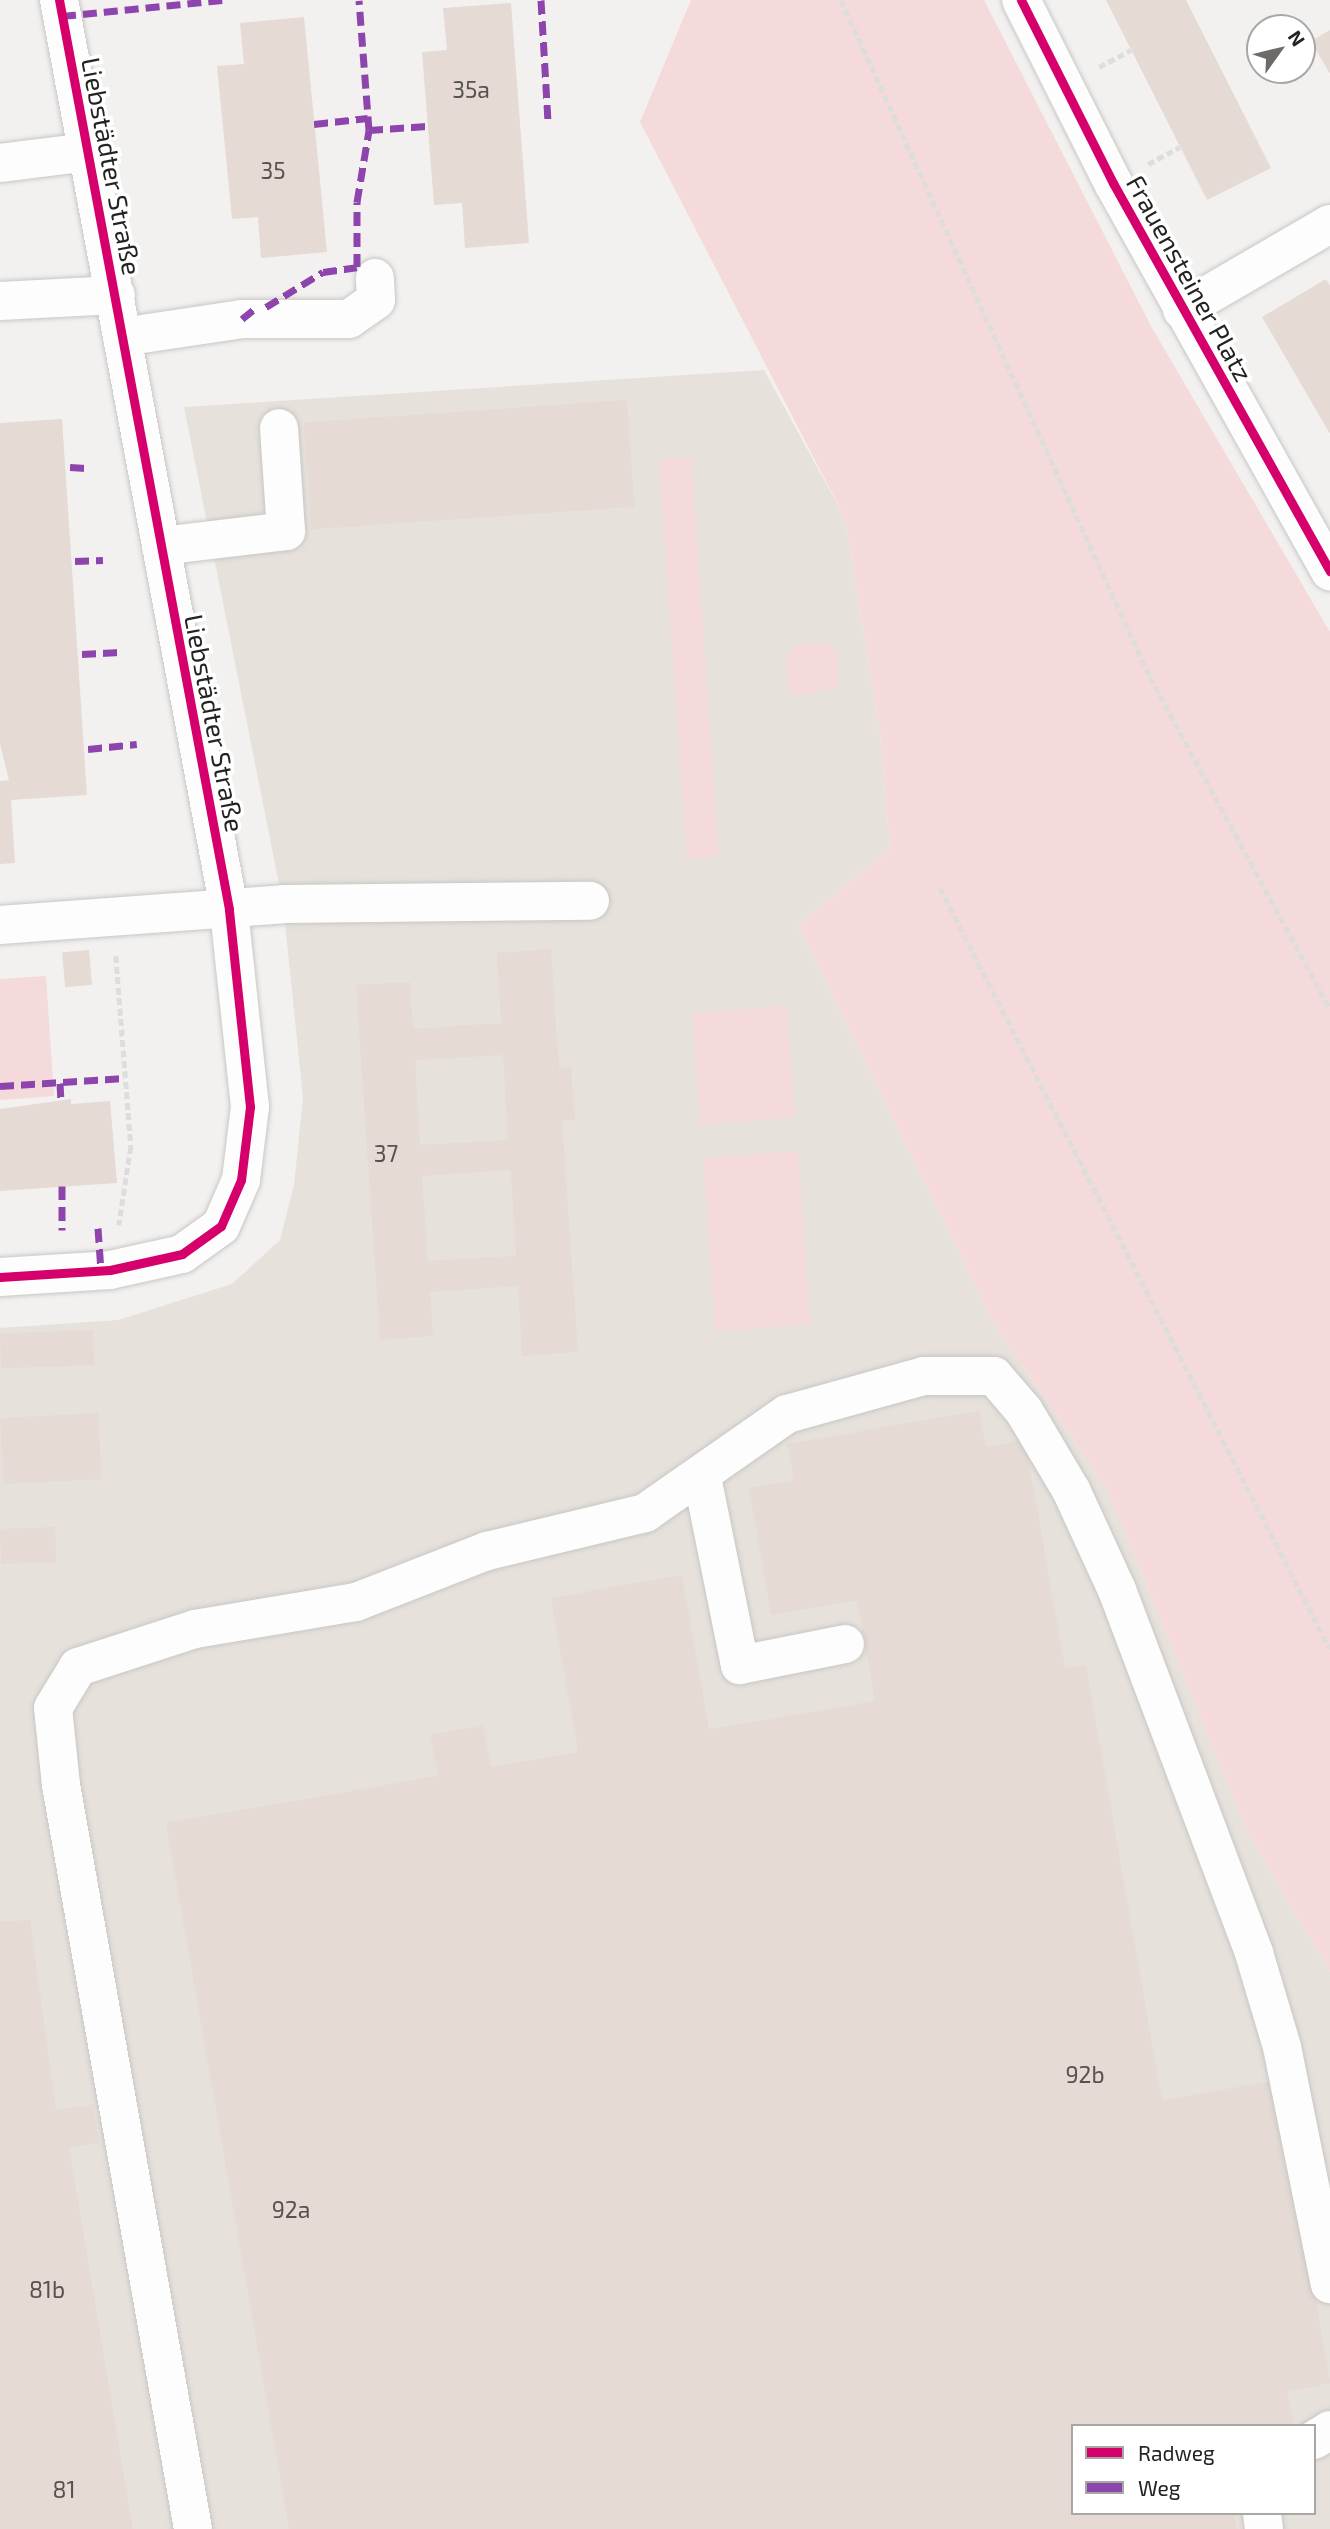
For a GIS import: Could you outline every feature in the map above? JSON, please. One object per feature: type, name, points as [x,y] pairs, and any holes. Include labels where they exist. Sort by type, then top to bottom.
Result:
[{"type":"street","name":"Liebstädter Straße","points":[[0,1277],[110,1270],[182,1254],[221,1226],[242,1181],[250,1107],[229,909],[116,295],[58,0]]},
{"type":"street","name":"Frauensteiner Platz","points":[[1021,0],[1182,310],[1330,572]]},
{"type":"street","points":[[0,163],[88,152]]},
{"type":"street","points":[[1182,310],[1330,224]]},
{"type":"street","points":[[122,337],[242,319],[349,319],[376,300],[376,278]]},
{"type":"street","points":[[0,301],[116,295]]},
{"type":"street","points":[[161,546],[286,531],[279,428]]},
{"type":"street","points":[[0,925],[229,909],[590,901]]},
{"type":"street","points":[[193,2529],[61,1785],[54,1708],[78,1667],[195,1629],[356,1602],[487,1551],[645,1513],[702,1477],[787,1414],[923,1376],[994,1376],[1024,1411],[1071,1490],[1117,1590],[1254,1953],[1282,2047],[1330,2284]]},
{"type":"street","points":[[702,1477],[740,1665],[845,1644]]},
{"type":"path","points":[[841,0],[1150,677],[1330,1009]]},
{"type":"path","points":[[940,888],[1330,1649]]},
{"type":"path","points":[[114,917],[131,1147],[119,1226]]},
{"type":"shaded area","points":[[691,0],[984,0],[1152,328],[1330,632],[1330,1972],[1248,1833],[1108,1491],[994,1324],[798,925],[890,849],[880,733],[845,518],[640,122]]},
{"type":"shaded area","points":[[764,370],[845,518],[880,733],[890,849],[798,925],[994,1324],[1108,1491],[1248,1833],[1330,1972],[1330,2529],[0,2529],[0,1328],[118,1320],[232,1284],[280,1240],[294,1185],[303,1098],[283,904],[184,407]]},
{"type":"shaded area","points":[[691,458],[719,856],[687,858],[659,460]]},
{"type":"shaded area","points":[[825,642],[839,653],[838,687],[796,696],[789,691],[786,656],[795,645]]},
{"type":"shaded area","points":[[46,976],[54,1096],[0,1100],[0,979]]},
{"type":"shaded area","points":[[787,1006],[795,1118],[700,1124],[692,1013]]},
{"type":"shaded area","points":[[798,1151],[810,1325],[715,1331],[703,1158]]},
{"type":"building","points":[[1106,0],[1186,0],[1271,168],[1207,200]]},
{"type":"building","points":[[511,3],[529,243],[465,248],[462,203],[434,205],[422,52],[447,50],[443,8]]},
{"type":"building","points":[[304,17],[327,252],[261,258],[258,217],[232,219],[217,66],[244,64],[240,23]]},
{"type":"building","points":[[1330,30],[1330,74],[1316,50],[1316,38]]},
{"type":"building","points":[[1326,279],[1330,286],[1330,434],[1262,317]]},
{"type":"building","points":[[627,400],[634,507],[311,529],[304,423]]},
{"type":"building","points":[[62,419],[87,795],[11,800],[15,863],[0,864],[0,781],[9,780],[0,744],[0,423]]},
{"type":"building","points":[[551,949],[559,1068],[571,1067],[575,1120],[562,1120],[578,1352],[522,1356],[518,1286],[430,1292],[433,1336],[380,1340],[356,985],[410,982],[413,1029],[501,1023],[497,953]],"holes":[[[503,1055],[508,1140],[420,1145],[415,1060]],[[511,1170],[516,1256],[428,1261],[422,1176]]]},
{"type":"building","points":[[89,950],[92,985],[65,987],[62,952]]},
{"type":"building","points":[[71,1099],[71,1104],[110,1101],[117,1183],[0,1191],[0,1109]]},
{"type":"building","points":[[93,1330],[94,1365],[1,1368],[0,1333]]},
{"type":"building","points":[[979,1411],[986,1447],[1025,1440],[1065,1668],[1086,1665],[1162,2100],[1279,2080],[1330,2383],[1287,2392],[1295,2424],[1071,2424],[1071,2515],[1234,2515],[1237,2529],[289,2529],[166,1823],[438,1776],[430,1735],[483,1725],[491,1767],[578,1752],[551,1598],[682,1575],[709,1729],[875,1701],[857,1600],[771,1615],[749,1488],[794,1480],[787,1444]]},
{"type":"building","points":[[98,1413],[101,1479],[4,1484],[0,1418]]},
{"type":"building","points":[[55,1527],[56,1562],[1,1564],[0,1529]]},
{"type":"building","points":[[30,1920],[56,2110],[93,2105],[99,2143],[69,2148],[133,2529],[0,2529],[0,1922]]},
{"type":"marked path","points":[[62,16],[222,0]]},
{"type":"marked path","points":[[266,307],[323,272],[357,267],[357,202],[369,130],[359,0]]},
{"type":"marked path","points":[[541,0],[548,122]]},
{"type":"marked path","points":[[314,124],[368,118]]},
{"type":"marked path","points":[[369,130],[427,126]]},
{"type":"marked path","points":[[242,319],[257,307]]},
{"type":"marked path","points":[[70,467],[86,468]]},
{"type":"marked path","points":[[75,561],[103,560]]},
{"type":"marked path","points":[[82,654],[120,652]]},
{"type":"marked path","points":[[88,749],[137,744]]},
{"type":"marked path","points":[[0,1086],[125,1078]]},
{"type":"marked path","points":[[60,1083],[61,1100]]},
{"type":"marked path","points":[[62,1186],[62,1230]]},
{"type":"marked path","points":[[98,1228],[101,1271]]},
{"type":"cycle path","points":[[0,1277],[110,1270],[182,1254],[221,1226],[241,1180],[250,1107],[229,909],[59,0]]},
{"type":"cycle path","points":[[1021,0],[1113,183],[1330,572]]}]
